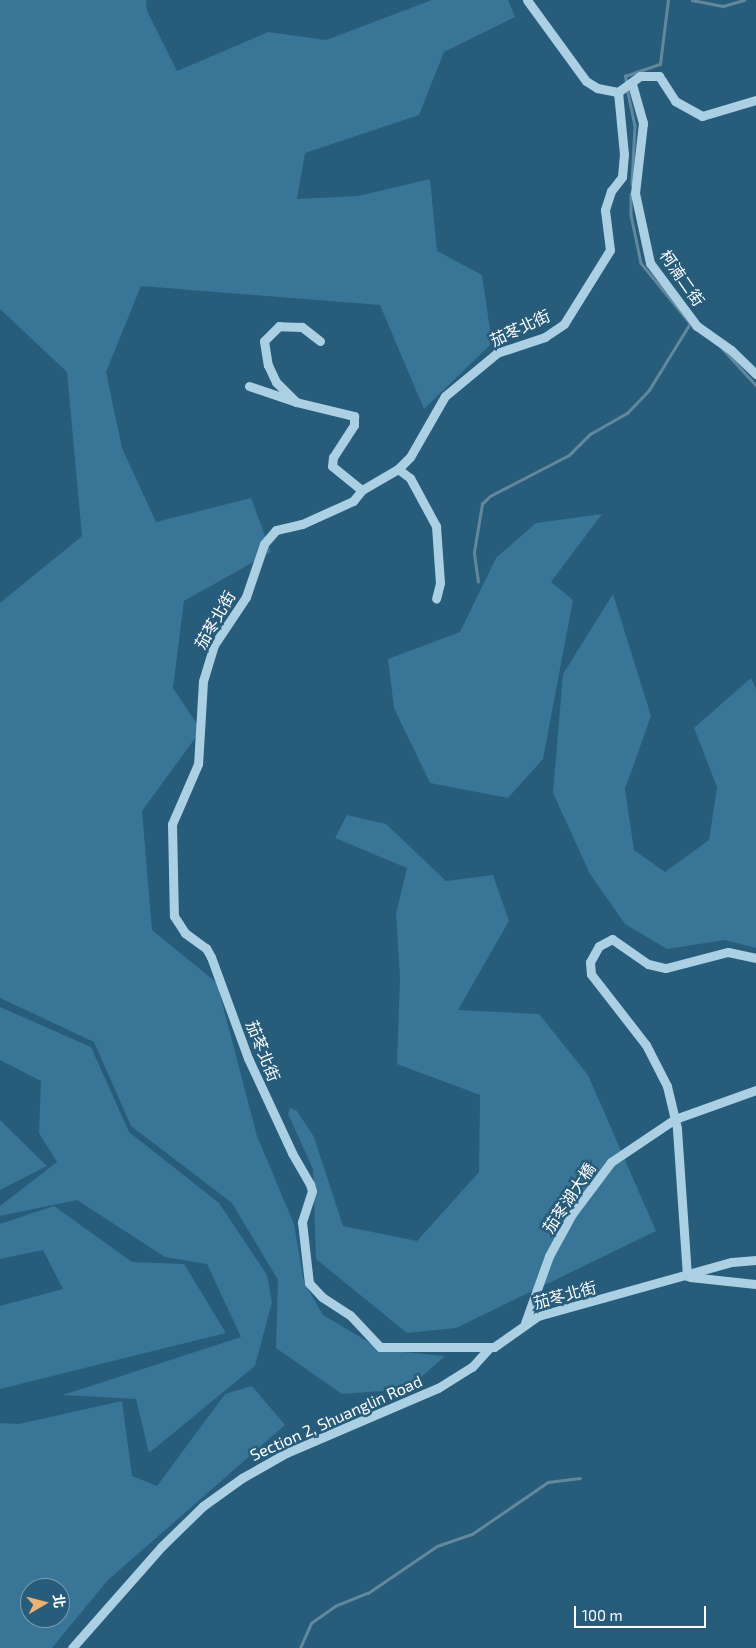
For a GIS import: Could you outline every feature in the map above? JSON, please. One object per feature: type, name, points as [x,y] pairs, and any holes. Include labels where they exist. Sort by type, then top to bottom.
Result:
[{"type":"street","points":[[527,0],[586,81],[597,88],[618,92],[632,84],[640,76],[659,76],[675,101],[702,116],[756,100]]},
{"type":"street","name":"柯湳二街","points":[[632,84],[643,123],[635,193],[650,263],[697,326],[731,350],[756,374]]},
{"type":"street","name":"茄苳北街","points":[[618,92],[624,154],[622,176],[611,191],[605,210],[610,250],[606,260],[556,331],[497,353],[445,396],[410,457],[398,469],[362,490],[352,501],[318,517],[276,530],[264,544],[246,597],[214,645],[203,681],[198,764],[172,824],[174,916],[185,933],[206,948],[211,957],[248,1058],[292,1153],[310,1184],[312,1191],[302,1222],[307,1272],[316,1292],[350,1315],[380,1347],[489,1348],[525,1322],[732,1262],[756,1260]]},
{"type":"street","points":[[296,402],[276,382],[268,365],[266,334],[292,324],[320,342]]},
{"type":"street","points":[[248,386],[296,402],[354,416],[354,425],[333,457],[332,466],[362,490]]},
{"type":"street","points":[[398,469],[410,478],[436,526],[440,583],[436,599]]},
{"type":"street","points":[[756,958],[728,952],[666,968],[648,964],[612,939],[591,957],[592,974],[657,1064],[675,1119],[687,1276],[756,1284]]},
{"type":"street","name":"茄苳湖大橋","points":[[525,1322],[549,1256],[572,1214],[611,1162],[675,1119],[756,1090]]},
{"type":"street","name":"Section 2, Shuanglin Road","points":[[72,1648],[162,1546],[204,1506],[242,1478],[286,1453],[438,1388],[472,1367],[489,1348]]},
{"type":"shaded area","points":[[0,0],[146,0],[147,11],[177,71],[268,32],[326,40],[432,0],[508,0],[515,17],[444,52],[419,115],[305,153],[297,199],[358,196],[430,179],[437,251],[482,275],[492,343],[424,409],[380,305],[141,286],[106,372],[122,448],[156,522],[251,498],[271,552],[184,601],[173,688],[201,730],[142,811],[152,930],[217,983],[257,1136],[294,1224],[304,1282],[323,1315],[382,1350],[445,1356],[408,1389],[342,1394],[276,1348],[278,1280],[232,1203],[131,1126],[94,1042],[0,998],[0,603],[82,536],[67,372],[0,309]]},
{"type":"shaded area","points":[[602,514],[551,582],[573,600],[543,759],[508,798],[430,783],[394,708],[388,659],[460,632],[496,558],[536,523]]},
{"type":"shaded area","points":[[613,594],[651,716],[625,789],[634,850],[665,872],[709,840],[717,787],[694,728],[751,678],[756,689],[756,948],[725,940],[667,949],[625,924],[590,874],[553,793],[563,674]]},
{"type":"shaded area","points":[[347,815],[386,824],[446,881],[493,875],[509,921],[458,1010],[539,1014],[588,1075],[656,1231],[456,1328],[407,1333],[316,1259],[313,1169],[288,1114],[290,1108],[297,1111],[314,1137],[343,1226],[417,1241],[479,1172],[480,1095],[397,1064],[400,977],[396,914],[407,868],[335,838]]},
{"type":"shaded area","points":[[0,1007],[91,1047],[129,1132],[219,1203],[267,1275],[272,1302],[255,1366],[149,1453],[136,1399],[63,1395],[241,1337],[207,1264],[165,1257],[77,1200],[0,1216],[0,1206],[57,1162],[39,1133],[41,1081],[0,1060]]},
{"type":"shaded area","points":[[0,1120],[47,1166],[0,1190]]},
{"type":"shaded area","points":[[54,1206],[132,1262],[184,1264],[226,1333],[0,1389],[0,1306],[63,1289],[43,1250],[0,1259],[0,1224]]},
{"type":"shaded area","points":[[252,1386],[285,1425],[107,1581],[70,1626],[70,1578],[20,1578],[20,1628],[68,1628],[52,1648],[0,1648],[0,1423],[19,1424],[122,1401],[132,1476],[157,1486],[225,1394]]},
{"type":"waterway","points":[[626,82],[625,76],[660,64],[668,0]]},
{"type":"waterway","points":[[692,0],[723,6],[744,0]]},
{"type":"waterway","points":[[627,88],[635,125],[632,184]]},
{"type":"waterway","points":[[631,194],[631,215],[641,263],[694,328]]},
{"type":"waterway","points":[[478,582],[474,552],[482,504],[490,496],[569,455],[590,434],[627,413],[649,390],[689,325]]},
{"type":"waterway","points":[[723,349],[756,385]]},
{"type":"waterway","points":[[300,1648],[311,1623],[335,1606],[368,1593],[437,1546],[472,1534],[548,1482],[580,1478]]}]
